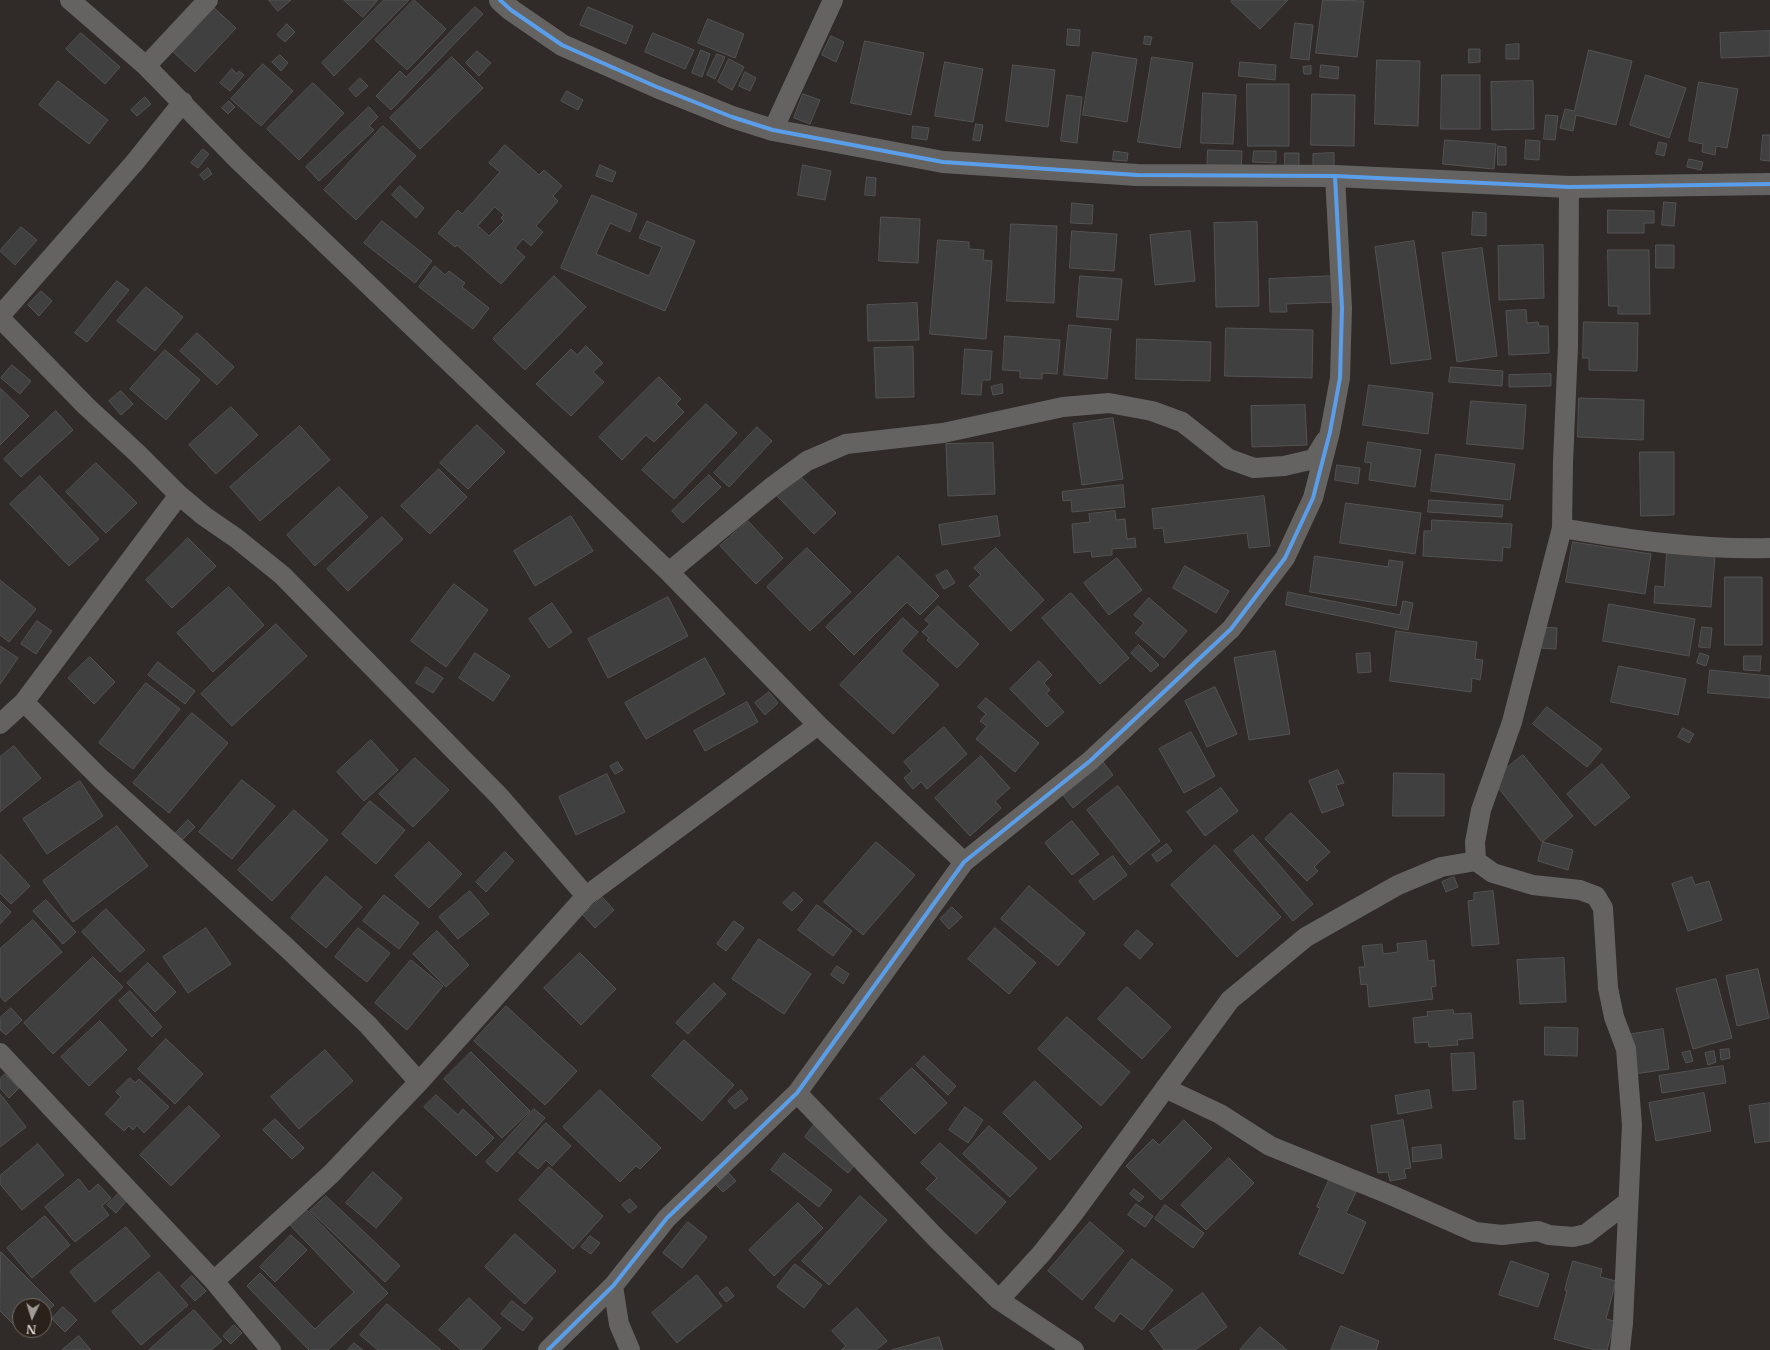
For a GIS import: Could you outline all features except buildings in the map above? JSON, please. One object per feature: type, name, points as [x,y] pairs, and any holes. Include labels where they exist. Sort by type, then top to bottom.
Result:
[{"type":"street","points":[[70,0],[146,66],[183,102],[238,160],[669,572],[818,725],[964,862]]},
{"type":"street","points":[[146,66],[208,0]]},
{"type":"street","points":[[500,0],[511,10],[562,45],[657,87],[732,117],[773,130],[943,162],[1137,175],[1335,176],[1569,187],[1770,184]]},
{"type":"street","points":[[773,130],[833,0]]},
{"type":"street","points":[[183,102],[135,162],[0,317],[86,406],[137,453],[179,495],[204,516],[236,538],[282,575],[500,797],[586,896]]},
{"type":"street","points":[[548,1350],[613,1286],[667,1218],[797,1093],[964,862],[1090,761],[1231,629],[1285,558],[1313,498],[1330,432],[1340,378],[1342,308],[1335,176]]},
{"type":"street","points":[[1476,862],[1475,842],[1480,810],[1512,722],[1562,528],[1568,346],[1569,187]]},
{"type":"street","points":[[669,572],[773,486],[807,461],[846,444],[943,433],[1063,407],[1109,403],[1152,411],[1182,422],[1229,459],[1254,468],[1284,466],[1314,459],[1330,432]]},
{"type":"street","points":[[0,724],[24,702],[179,495]]},
{"type":"street","points":[[1562,528],[1668,544],[1739,549],[1770,548]]},
{"type":"street","points":[[24,702],[101,779],[286,947],[368,1025],[419,1082]]},
{"type":"street","points":[[214,1281],[331,1174],[419,1082],[586,896],[818,725]]},
{"type":"street","points":[[999,1300],[1041,1254],[1074,1214],[1230,1000],[1306,937],[1398,885],[1441,867],[1476,862],[1493,873],[1533,885],[1580,890],[1596,896],[1603,908],[1608,988],[1614,1017],[1626,1049],[1632,1125],[1623,1322],[1620,1350]]},
{"type":"street","points":[[0,1053],[214,1281],[271,1350]]},
{"type":"street","points":[[1165,1088],[1220,1114],[1270,1146],[1391,1195],[1475,1232],[1502,1234],[1538,1231],[1549,1235],[1573,1237],[1586,1234],[1628,1202]]},
{"type":"street","points":[[797,1093],[938,1240],[999,1300],[1074,1350]]},
{"type":"street","points":[[613,1286],[619,1324],[630,1350]]},
{"type":"cycle path","points":[[500,0],[511,10],[562,45],[657,87],[732,117],[773,130],[943,162],[1137,175],[1335,176],[1569,187],[1770,184]]},
{"type":"cycle path","points":[[548,1350],[613,1286],[667,1218],[797,1093],[964,862],[1090,761],[1231,629],[1285,558],[1313,498],[1330,432],[1340,378],[1342,308],[1335,176]]}]
